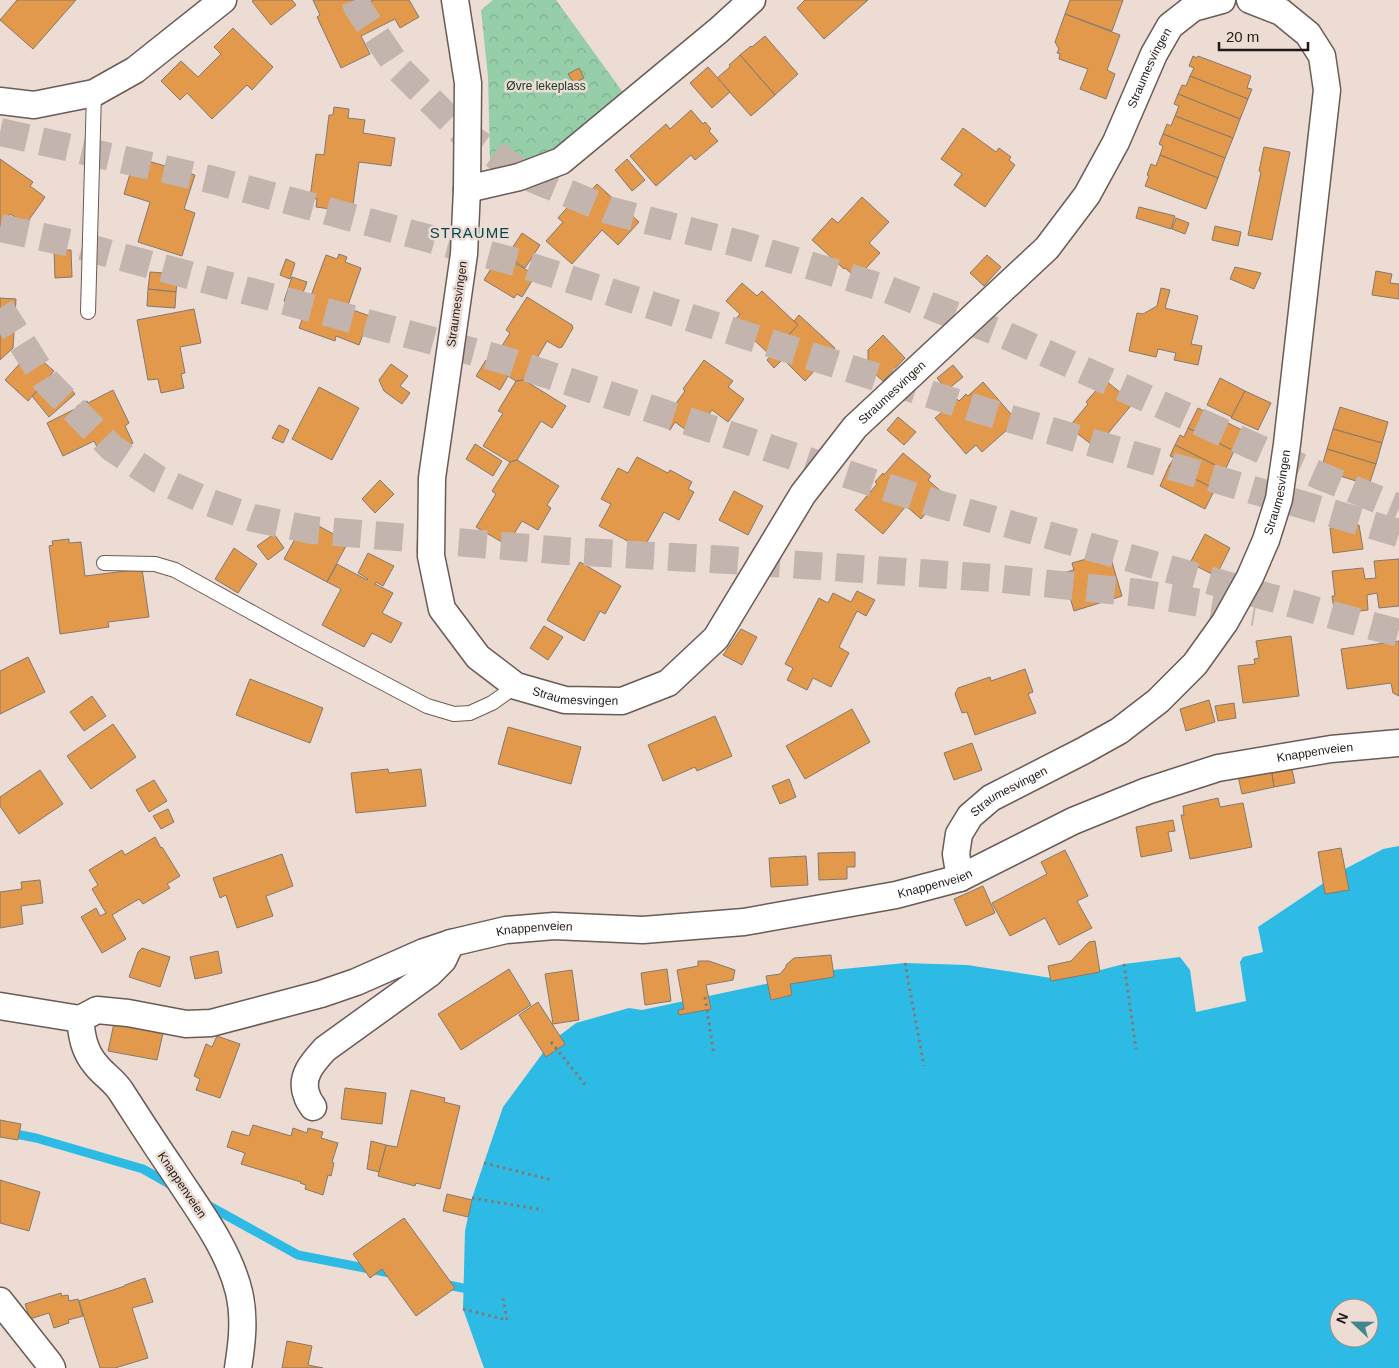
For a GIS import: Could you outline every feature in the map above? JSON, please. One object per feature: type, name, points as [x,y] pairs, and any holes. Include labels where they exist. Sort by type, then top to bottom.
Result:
[{"type":"street","points":[[0,101],[34,105],[94,93],[135,70],[223,0]]},
{"type":"street","name":"Straumesvingen","points":[[455,0],[468,83],[468,189],[464,254],[432,478],[431,556],[442,609],[478,657],[516,686],[565,700],[622,700],[668,684],[716,638],[803,494],[855,428],[1046,248],[1087,195],[1116,142],[1154,54],[1170,26],[1193,8],[1222,0]]},
{"type":"street","points":[[468,189],[519,177],[561,160],[720,30],[752,0]]},
{"type":"street","name":"Straumesvingen","points":[[960,878],[956,854],[959,834],[970,816],[991,798],[1119,731],[1158,702],[1195,664],[1224,622],[1250,577],[1266,540],[1279,499],[1286,453],[1327,90],[1322,56],[1308,34],[1281,12],[1250,0]]},
{"type":"street","name":"Knappenveien","points":[[238,1368],[243,1320],[239,1292],[228,1263],[210,1227],[118,1087],[95,1064],[82,1041],[80,1020],[97,1010],[128,1012],[186,1024],[212,1023],[338,988],[424,952],[451,943],[506,930],[554,926],[643,930],[744,922],[896,895],[960,878],[1073,821],[1147,792],[1218,768],[1331,748],[1399,742]]},
{"type":"street","points":[[313,1107],[306,1095],[305,1078],[311,1063],[325,1049],[430,974],[443,960],[451,943]]},
{"type":"street","points":[[0,1006],[80,1020]]},
{"type":"street","points":[[0,1301],[52,1368]]},
{"type":"lane","points":[[88,312],[94,93]]},
{"type":"lane","name":"Straumesvingen","points":[[104,564],[155,564],[175,570],[427,706],[454,714],[470,713],[492,703],[516,686]]},
{"type":"path","points":[[905,963],[924,1066]]},
{"type":"path","points":[[1124,964],[1136,1049]]},
{"type":"path","points":[[705,997],[714,1055]]},
{"type":"path","points":[[551,1042],[587,1087]]},
{"type":"path","points":[[484,1163],[552,1180]]},
{"type":"path","points":[[472,1198],[543,1210]]},
{"type":"path","points":[[463,1309],[507,1320],[503,1298]]},
{"type":"green space","name":"Øvre lekeplass","points":[[493,0],[556,0],[627,98],[570,145],[504,171],[490,160],[488,77],[481,10]]},
{"type":"water","points":[[1399,846],[1399,1368],[484,1368],[463,1309],[465,1231],[472,1198],[503,1107],[551,1042],[576,1023],[629,1008],[642,1010],[832,970],[905,963],[967,965],[1058,979],[1124,964],[1180,957],[1190,970],[1196,1012],[1246,1001],[1240,962],[1243,957],[1263,952],[1258,927],[1343,870],[1383,849]]},
{"type":"building","points":[[17,0],[76,0],[33,49],[0,20]]},
{"type":"building","points":[[292,0],[296,5],[271,25],[252,1]]},
{"type":"building","points":[[313,0],[363,0],[365,4],[373,0],[409,0],[419,17],[400,28],[395,19],[361,36],[370,54],[341,68],[317,17],[320,15]]},
{"type":"building","points":[[805,0],[868,0],[824,39],[797,8]]},
{"type":"building","points":[[1070,0],[1123,0],[1112,31],[1065,14]]},
{"type":"building","points":[[1065,14],[1120,35],[1107,70],[1115,74],[1106,99],[1080,89],[1088,69],[1059,59],[1060,54],[1057,53],[1059,49],[1055,42]]},
{"type":"building","points":[[233,28],[273,67],[252,90],[247,85],[212,119],[187,93],[180,100],[161,81],[181,61],[198,77],[221,54],[214,47]]},
{"type":"building","points":[[765,36],[798,74],[775,95],[740,55]]},
{"type":"building","points":[[740,55],[775,95],[751,116],[717,78]]},
{"type":"building","points":[[1193,56],[1197,58],[1198,56],[1251,76],[1247,88],[1252,89],[1248,99],[1190,76],[1194,68],[1189,66]]},
{"type":"building","points":[[708,67],[730,92],[712,108],[690,83]]},
{"type":"building","points":[[579,68],[584,78],[574,83],[568,74]]},
{"type":"building","points":[[1190,76],[1248,99],[1240,119],[1178,94],[1182,85],[1186,86]]},
{"type":"building","points":[[1178,94],[1240,119],[1233,138],[1175,116],[1179,106],[1174,104]]},
{"type":"building","points":[[334,107],[349,109],[348,118],[365,120],[363,133],[395,138],[391,166],[359,162],[352,212],[316,207],[317,199],[310,198],[316,154],[324,155],[329,115],[333,115]]},
{"type":"building","points":[[691,110],[703,124],[705,122],[711,129],[709,131],[718,141],[695,160],[691,155],[656,186],[630,156],[666,124],[670,129]]},
{"type":"building","points":[[1175,116],[1233,138],[1225,158],[1163,134],[1167,124],[1171,126]]},
{"type":"building","points":[[963,128],[996,152],[999,148],[1011,157],[1009,160],[1015,165],[985,207],[954,185],[962,174],[941,159]]},
{"type":"building","points":[[1163,134],[1225,158],[1218,178],[1160,155],[1163,146],[1159,144]]},
{"type":"building","points":[[1264,147],[1290,152],[1272,240],[1248,235],[1261,172],[1259,171]]},
{"type":"building","points":[[1160,155],[1218,178],[1206,209],[1145,186],[1151,164],[1156,166]]},
{"type":"building","points":[[135,157],[195,175],[184,209],[195,213],[182,256],[138,242],[150,202],[124,194]]},
{"type":"building","points":[[0,159],[33,182],[30,186],[45,197],[26,224],[10,214],[0,229]]},
{"type":"building","points":[[627,159],[645,180],[632,191],[615,170]]},
{"type":"building","points":[[597,184],[639,222],[618,245],[602,230],[572,264],[546,241],[563,222],[558,218],[573,201],[578,205]]},
{"type":"building","points":[[862,197],[889,222],[869,243],[880,253],[857,278],[844,269],[812,240],[832,218],[838,223]]},
{"type":"building","points":[[1139,207],[1175,216],[1171,229],[1136,218]]},
{"type":"building","points":[[1176,218],[1189,223],[1185,234],[1172,229]]},
{"type":"building","points":[[1215,226],[1241,232],[1238,246],[1212,240]]},
{"type":"building","points":[[522,233],[540,245],[525,268],[507,256]]},
{"type":"building","points":[[54,250],[71,250],[72,277],[55,278]]},
{"type":"building","points":[[339,254],[347,257],[345,262],[361,268],[347,308],[370,316],[359,345],[336,336],[335,341],[299,328],[326,255],[337,259]]},
{"type":"building","points":[[500,254],[535,276],[522,297],[517,294],[514,298],[484,280]]},
{"type":"building","points":[[987,255],[1001,267],[984,286],[970,273]]},
{"type":"building","points":[[286,259],[295,263],[290,279],[280,275]]},
{"type":"building","points":[[1235,267],[1261,273],[1254,289],[1230,279]]},
{"type":"building","points":[[1376,271],[1392,274],[1390,283],[1399,284],[1399,299],[1372,295]]},
{"type":"building","points":[[150,272],[178,274],[176,292],[148,289]]},
{"type":"building","points":[[292,277],[307,282],[298,306],[284,301]]},
{"type":"building","points":[[742,283],[757,296],[762,291],[798,325],[770,355],[734,321],[740,314],[726,301]]},
{"type":"building","points":[[1161,288],[1170,290],[1165,308],[1198,316],[1191,344],[1202,346],[1198,365],[1174,360],[1176,353],[1158,349],[1156,357],[1129,351],[1137,313],[1143,314],[1157,306]]},
{"type":"building","points":[[148,289],[176,292],[175,308],[147,306]]},
{"type":"building","points":[[527,297],[572,325],[573,328],[562,347],[559,348],[547,341],[524,380],[516,381],[490,365],[510,333],[506,330]]},
{"type":"building","points":[[0,298],[16,299],[13,348],[0,360]]},
{"type":"building","points":[[194,309],[201,343],[180,347],[185,373],[181,374],[184,388],[161,393],[158,379],[148,380],[137,320]]},
{"type":"building","points":[[799,315],[835,348],[805,381],[783,359],[774,368],[767,360],[798,325],[794,321]]},
{"type":"building","points":[[883,335],[905,358],[883,381],[866,366],[868,364],[868,350]]},
{"type":"building","points":[[31,351],[54,371],[28,401],[5,380]]},
{"type":"building","points":[[486,360],[490,365],[508,376],[500,390],[476,376]]},
{"type":"building","points":[[704,360],[733,381],[728,387],[744,399],[728,422],[712,410],[693,435],[675,422],[670,430],[663,425],[669,418],[667,416],[685,391],[683,389]]},
{"type":"building","points":[[391,364],[408,376],[400,386],[410,393],[402,404],[384,391],[379,380]]},
{"type":"building","points":[[953,365],[963,377],[947,390],[937,378]]},
{"type":"building","points":[[57,373],[75,394],[49,417],[32,396]]},
{"type":"building","points":[[1220,378],[1245,391],[1232,417],[1207,405]]},
{"type":"building","points":[[524,380],[566,406],[552,428],[541,421],[517,460],[510,462],[483,446],[503,413],[498,411],[516,381]]},
{"type":"building","points":[[1105,380],[1133,403],[1096,448],[1069,427],[1088,404],[1086,402]]},
{"type":"building","points":[[983,382],[1017,421],[982,452],[976,445],[966,454],[935,418],[957,399],[959,401],[966,394],[968,396]]},
{"type":"building","points":[[319,387],[359,408],[332,460],[292,439]]},
{"type":"building","points":[[113,390],[129,423],[125,426],[133,443],[103,458],[94,441],[63,456],[47,423],[87,401],[88,403]]},
{"type":"building","points":[[1245,391],[1271,403],[1258,430],[1231,418]]},
{"type":"building","points":[[1340,407],[1388,422],[1382,443],[1333,429]]},
{"type":"building","points":[[1198,408],[1244,431],[1234,451],[1188,428]]},
{"type":"building","points":[[898,417],[916,432],[904,445],[887,430]]},
{"type":"building","points":[[279,425],[289,430],[283,443],[272,438]]},
{"type":"building","points":[[1188,428],[1234,451],[1225,470],[1175,445],[1180,435],[1184,437]]},
{"type":"building","points":[[1333,429],[1382,443],[1376,464],[1327,449]]},
{"type":"building","points":[[475,444],[502,461],[493,476],[466,459]]},
{"type":"building","points":[[1175,445],[1225,470],[1215,489],[1169,466],[1174,458],[1170,456]]},
{"type":"building","points":[[1327,449],[1376,464],[1369,485],[1321,470]]},
{"type":"building","points":[[903,453],[931,476],[928,480],[943,493],[921,519],[906,506],[883,534],[855,510],[877,484],[875,482],[883,473],[884,475]]},
{"type":"building","points":[[637,457],[668,473],[670,470],[692,482],[688,489],[694,492],[679,520],[664,512],[643,549],[599,526],[611,504],[601,499],[618,468],[628,473]]},
{"type":"building","points":[[517,460],[559,486],[547,505],[551,508],[538,530],[522,521],[507,545],[476,527],[496,494],[492,491],[510,462]]},
{"type":"building","points":[[1169,466],[1215,489],[1205,509],[1160,486]]},
{"type":"building","points":[[380,480],[394,494],[375,513],[362,499]]},
{"type":"building","points":[[734,491],[763,506],[748,535],[719,520]]},
{"type":"building","points":[[306,519],[348,542],[327,582],[284,559]]},
{"type":"building","points":[[1359,525],[1363,549],[1333,553],[1330,528]]},
{"type":"building","points":[[274,534],[284,548],[268,560],[257,546]]},
{"type":"building","points":[[1205,534],[1230,548],[1216,576],[1190,563]]},
{"type":"building","points":[[69,539],[69,543],[81,542],[85,576],[142,569],[149,617],[108,622],[109,627],[60,634],[49,546],[53,545],[52,541]]},
{"type":"building","points":[[234,548],[257,564],[238,593],[215,579]]},
{"type":"building","points":[[368,553],[394,566],[383,586],[376,582],[375,584],[393,593],[382,613],[402,623],[391,643],[372,633],[364,647],[322,625],[341,589],[327,582],[337,564],[367,580],[358,573]]},
{"type":"building","points":[[1097,556],[1099,563],[1111,559],[1122,596],[1074,611],[1063,573],[1074,570],[1072,563]]},
{"type":"building","points":[[1399,559],[1399,606],[1379,608],[1377,593],[1367,595],[1368,610],[1337,614],[1337,609],[1334,609],[1332,596],[1335,596],[1332,571],[1363,568],[1365,579],[1376,578],[1374,561]]},
{"type":"building","points":[[580,562],[621,586],[605,614],[600,611],[584,641],[547,620]]},
{"type":"building","points":[[857,591],[875,600],[866,616],[857,611],[839,647],[849,653],[831,687],[813,678],[807,690],[787,680],[793,668],[785,664],[819,598],[828,603],[833,593],[851,602]]},
{"type":"building","points":[[544,626],[563,637],[548,660],[530,648]]},
{"type":"building","points":[[741,629],[757,637],[742,665],[723,655]]},
{"type":"building","points":[[1291,636],[1299,696],[1243,703],[1238,666],[1255,664],[1254,659],[1259,658],[1256,641]]},
{"type":"building","points":[[1399,641],[1399,696],[1393,693],[1391,683],[1347,689],[1341,649]]},
{"type":"building","points":[[28,657],[45,692],[0,714],[0,671]]},
{"type":"building","points":[[1025,669],[1033,692],[1028,694],[1036,713],[975,735],[967,712],[962,713],[955,694],[958,688],[990,677],[991,681]]},
{"type":"building","points":[[250,679],[323,708],[310,743],[236,715]]},
{"type":"building","points":[[92,696],[106,716],[84,731],[70,712]]},
{"type":"building","points":[[1209,700],[1215,722],[1186,731],[1180,709]]},
{"type":"building","points":[[1234,703],[1236,718],[1218,721],[1215,706]]},
{"type":"building","points":[[852,709],[870,742],[805,779],[786,746]]},
{"type":"building","points":[[715,716],[732,756],[697,771],[695,767],[663,781],[648,745]]},
{"type":"building","points":[[113,724],[136,757],[91,789],[67,756]]},
{"type":"building","points":[[508,727],[581,747],[571,784],[498,764]]},
{"type":"building","points":[[972,743],[982,770],[954,780],[944,753]]},
{"type":"building","points":[[1291,765],[1295,783],[1274,787],[1271,769]]},
{"type":"building","points":[[388,769],[389,773],[421,769],[426,806],[356,813],[351,773]]},
{"type":"building","points":[[1271,769],[1274,787],[1242,794],[1238,776]]},
{"type":"building","points":[[40,770],[63,804],[19,834],[0,806],[0,797]]},
{"type":"building","points":[[789,779],[796,797],[780,804],[772,786]]},
{"type":"building","points":[[154,780],[167,801],[149,812],[136,790]]},
{"type":"building","points":[[1218,798],[1220,807],[1243,803],[1252,847],[1190,859],[1181,815],[1184,815],[1183,806]]},
{"type":"building","points":[[168,809],[174,822],[161,829],[153,816]]},
{"type":"building","points":[[1173,820],[1175,831],[1168,832],[1172,851],[1141,857],[1136,827]]},
{"type":"building","points":[[155,837],[180,876],[167,884],[170,888],[143,904],[139,899],[112,915],[126,939],[102,953],[81,917],[96,908],[100,916],[106,913],[92,889],[98,885],[89,870],[122,850],[125,855]]},
{"type":"building","points":[[1341,848],[1349,890],[1325,894],[1318,852]]},
{"type":"building","points":[[1065,850],[1088,896],[1077,901],[1092,928],[1059,945],[1045,918],[1010,936],[992,903],[1047,874],[1041,862]]},
{"type":"building","points":[[855,852],[855,867],[847,867],[847,879],[819,880],[818,853]]},
{"type":"building","points":[[282,854],[293,886],[266,896],[273,916],[237,928],[226,895],[220,898],[213,878]]},
{"type":"building","points":[[806,856],[808,885],[771,887],[769,858]]},
{"type":"building","points":[[40,880],[43,903],[21,906],[23,924],[0,928],[0,892],[22,889],[21,882]]},
{"type":"building","points":[[983,886],[995,913],[966,926],[954,899]]},
{"type":"building","points":[[1095,941],[1100,972],[1051,981],[1048,966],[1071,961],[1089,942]]},
{"type":"building","points":[[142,948],[170,957],[160,987],[129,977],[138,952]]},
{"type":"building","points":[[218,951],[222,973],[195,979],[190,957]]},
{"type":"building","points":[[831,955],[834,977],[790,984],[792,995],[771,1000],[766,976],[780,974],[794,958]]},
{"type":"building","points":[[698,961],[709,961],[735,970],[733,980],[706,985],[711,1009],[679,1015],[678,1010],[684,1009],[677,970],[698,966]]},
{"type":"building","points":[[509,969],[531,1005],[461,1050],[438,1014]]},
{"type":"building","points":[[667,969],[671,1001],[645,1005],[641,973]]},
{"type":"building","points":[[572,970],[579,1020],[553,1024],[545,974]]},
{"type":"building","points":[[538,1002],[565,1044],[546,1057],[519,1015]]},
{"type":"building","points":[[114,1023],[163,1033],[157,1060],[108,1051]]},
{"type":"building","points":[[217,1036],[240,1044],[220,1098],[196,1090],[200,1079],[194,1076],[206,1044],[212,1047]]},
{"type":"building","points":[[345,1088],[386,1093],[382,1124],[341,1119]]},
{"type":"building","points":[[411,1090],[445,1098],[444,1102],[460,1106],[440,1189],[416,1183],[415,1186],[378,1176],[386,1145],[397,1147]]},
{"type":"building","points":[[0,1120],[21,1124],[18,1140],[0,1137]]},
{"type":"building","points":[[253,1125],[291,1136],[293,1128],[307,1133],[308,1128],[323,1132],[321,1138],[338,1143],[332,1162],[334,1163],[331,1176],[328,1175],[323,1195],[305,1189],[306,1185],[301,1182],[241,1164],[245,1153],[227,1147],[232,1131],[249,1136]]},
{"type":"building","points":[[371,1141],[386,1145],[379,1172],[367,1169]]},
{"type":"building","points":[[0,1180],[40,1192],[29,1231],[0,1223]]},
{"type":"building","points":[[447,1194],[472,1200],[468,1217],[443,1211]]},
{"type":"building","points":[[404,1218],[455,1288],[416,1316],[382,1269],[370,1278],[353,1254]]},
{"type":"building","points":[[145,1278],[153,1302],[132,1308],[148,1358],[115,1368],[100,1368],[79,1301]]},
{"type":"building","points":[[61,1293],[62,1296],[68,1295],[69,1301],[78,1299],[83,1316],[68,1320],[69,1323],[54,1328],[49,1313],[30,1319],[25,1304]]},
{"type":"building","points":[[287,1341],[312,1346],[308,1365],[323,1368],[282,1368]]},
{"type":"waterway","points":[[0,1131],[36,1138],[143,1169],[173,1186]]},
{"type":"waterway","points":[[204,1203],[298,1255],[395,1274]]},
{"type":"waterway","points":[[443,1284],[463,1288]]},
{"type":"tunnel","points":[[355,0],[358,8],[399,69],[463,133],[524,175],[608,210],[740,244],[884,288],[1005,335],[1318,475],[1399,508]]},
{"type":"tunnel","points":[[0,132],[213,180],[519,263],[970,407],[1399,533]]},
{"type":"tunnel","points":[[0,228],[70,243],[504,360],[934,503],[1399,633]]},
{"type":"tunnel","points":[[0,308],[46,381],[112,448],[158,479],[211,503],[253,518],[312,530],[565,551],[992,578],[1140,593],[1255,612]]},
{"type":"district","name":"STRAUME","points":[[470,233]]}]
